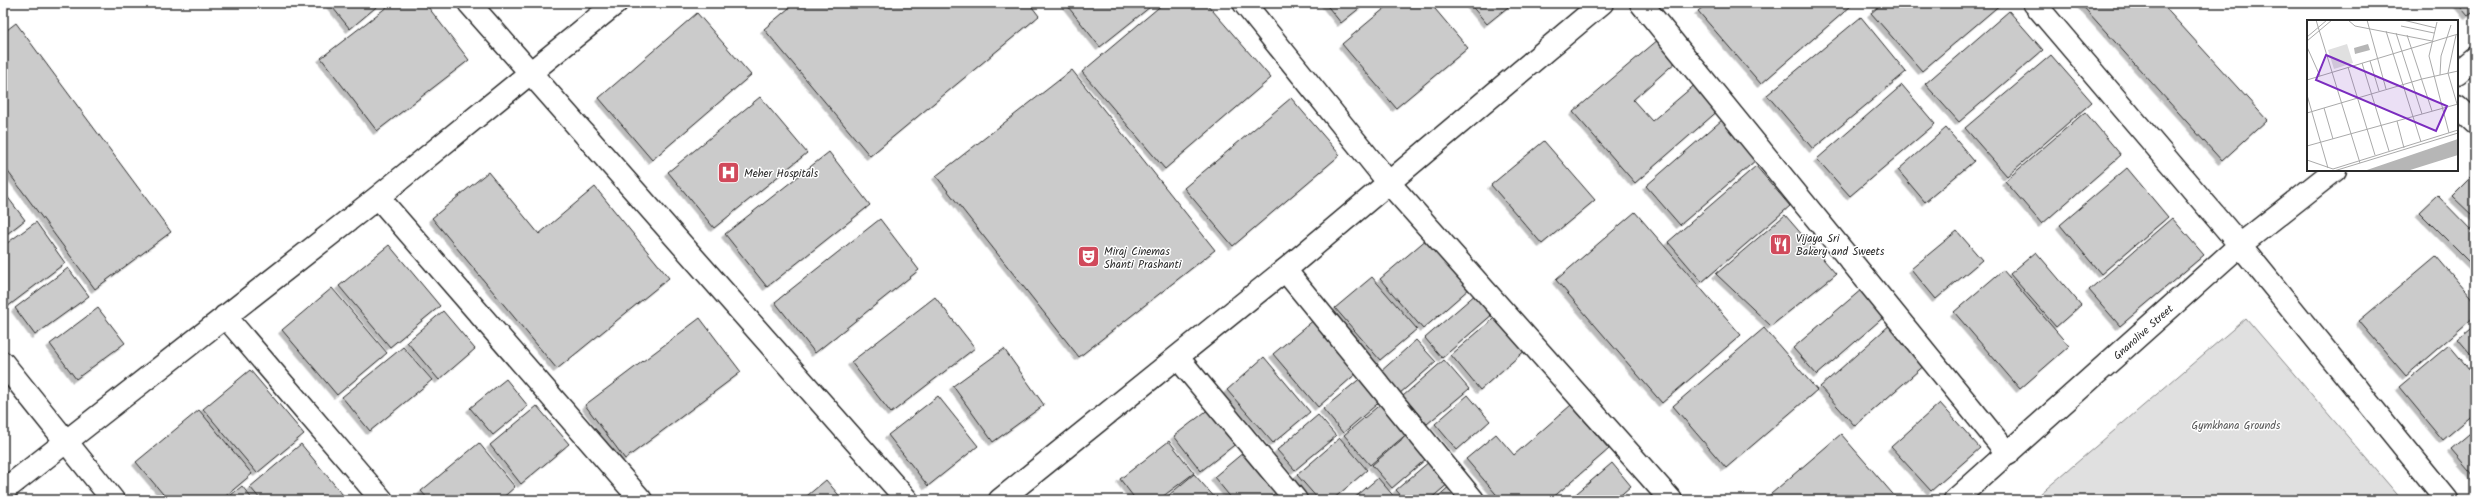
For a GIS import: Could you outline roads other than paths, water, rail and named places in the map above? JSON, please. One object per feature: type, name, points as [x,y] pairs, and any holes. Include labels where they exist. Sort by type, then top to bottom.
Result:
[{"type":"street","points":[[469,3],[907,500]]},
{"type":"street","points":[[3,492],[65,441],[378,197],[529,72],[616,3]]},
{"type":"street","points":[[1244,3],[1389,183],[1671,500]]},
{"type":"street","points":[[1000,500],[1178,358],[1389,183],[1602,3]]},
{"type":"street","points":[[1641,3],[2008,454]]},
{"type":"street","points":[[2034,3],[2240,245],[2447,500]]},
{"type":"street","points":[[2458,72],[2475,58]]},
{"type":"street","points":[[2458,107],[2475,123]]},
{"type":"street","name":"Gnanolive Street","points":[[1955,500],[2240,245],[2334,171]]},
{"type":"street","points":[[378,197],[641,500]]},
{"type":"street","points":[[1284,270],[1474,500]]},
{"type":"street","points":[[225,316],[382,500]]},
{"type":"street","points":[[1178,358],[1296,500]]},
{"type":"street","points":[[3,363],[113,500]]},
{"type":"place","name":"Meher Hospitals","points":[[729,173]]},
{"type":"place","name":"Vijaya Sri Bakery and Sweets","points":[[1781,244]]},
{"type":"place","name":"Miraj Cinemas Shanti Prashanti","points":[[1088,257]]},
{"type":"park label","name":"Gymkhana Grounds","points":[[2236,425]]}]
